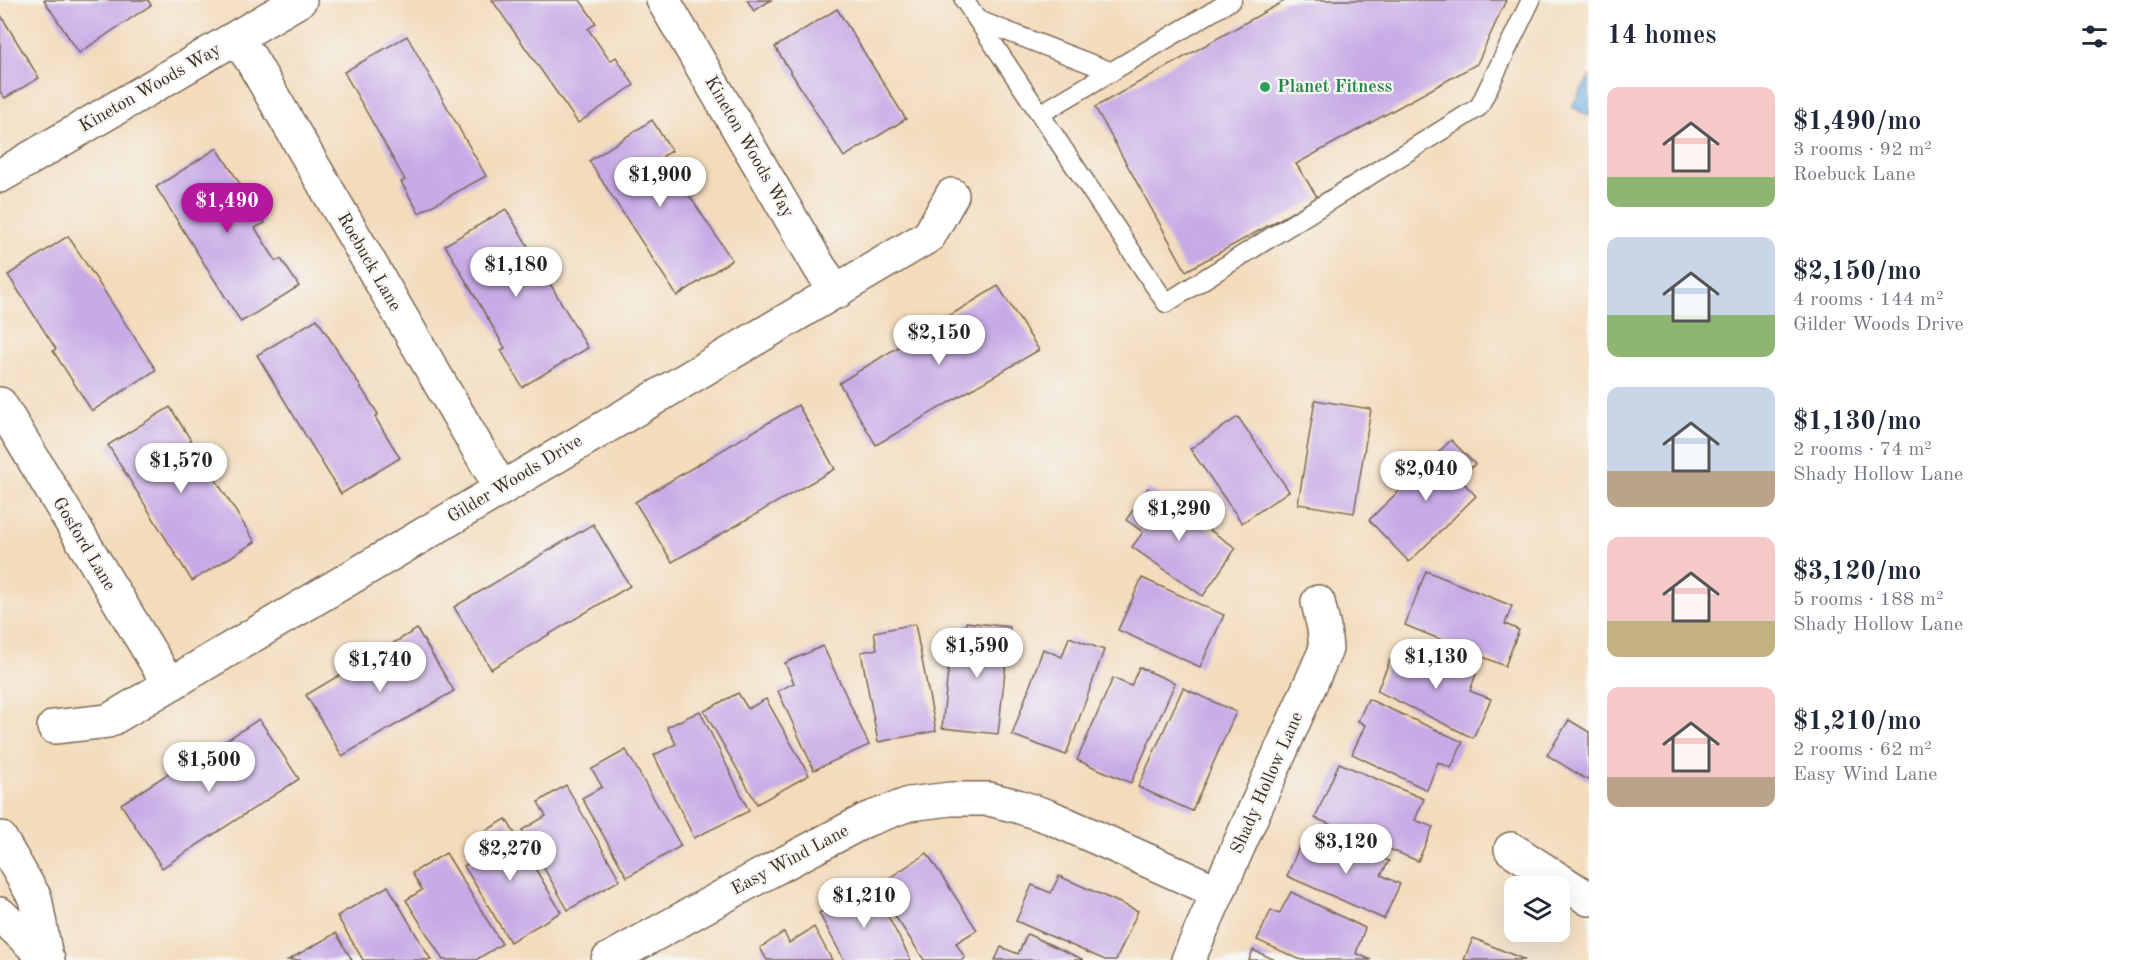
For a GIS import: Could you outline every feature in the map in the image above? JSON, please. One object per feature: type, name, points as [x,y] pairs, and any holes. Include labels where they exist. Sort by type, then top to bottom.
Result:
[{"type":"street","name":"Kineton Woods Way","points":[[0,176],[300,0]]},
{"type":"street","name":"Kineton Woods Way","points":[[663,0],[820,268],[837,292]]},
{"type":"street","name":"Roebuck Lane","points":[[236,38],[251,59],[501,488]]},
{"type":"street","name":"Gilder Woods Drive","points":[[54,727],[108,721],[837,292],[929,236],[952,195]]},
{"type":"street","name":"Gosford Lane","points":[[0,404],[11,448],[169,684]]},
{"type":"street","name":"Shady Hollow Lane","points":[[1188,960],[1326,649],[1318,602]]},
{"type":"street","name":"Easy Wind Lane","points":[[608,960],[866,820],[909,804],[951,799],[989,799],[1050,817],[1218,892]]},
{"type":"street","points":[[0,838],[35,898],[47,958]]},
{"type":"street","points":[[1511,849],[1589,899]]},
{"type":"street","points":[[0,914],[47,958]]},
{"type":"lane","points":[[964,0],[1166,303],[1479,107],[1531,0]]},
{"type":"lane","points":[[1040,114],[1232,0]]},
{"type":"lane","points":[[978,20],[1112,72]]},
{"type":"water","points":[[1589,77],[1589,116],[1572,107]]},
{"type":"building","points":[[44,0],[148,0],[151,5],[79,53]]},
{"type":"building","points":[[492,0],[580,0],[596,23],[588,29],[610,61],[616,57],[634,85],[578,123]]},
{"type":"building","points":[[747,0],[771,0],[754,11]]},
{"type":"building","points":[[1286,0],[1506,0],[1477,64],[1296,164],[1318,198],[1186,271],[1095,107]]},
{"type":"building","points":[[837,9],[906,119],[844,157],[775,47]]},
{"type":"building","points":[[0,14],[39,78],[5,98],[0,92]]},
{"type":"building","points":[[407,36],[486,176],[419,213],[401,182],[405,180],[344,72]]},
{"type":"building","points":[[652,120],[672,151],[663,156],[732,260],[677,296],[589,161]]},
{"type":"building","points":[[217,148],[265,223],[255,228],[276,261],[281,259],[299,286],[241,322],[156,187]]},
{"type":"building","points":[[506,209],[588,348],[522,387],[501,350],[505,348],[445,245]]},
{"type":"building","points":[[68,236],[156,370],[92,411],[53,351],[56,349],[8,275]]},
{"type":"building","points":[[998,286],[1039,350],[876,445],[839,383]]},
{"type":"building","points":[[317,319],[378,414],[375,417],[400,458],[341,494],[257,355]]},
{"type":"building","points":[[1315,400],[1371,409],[1354,513],[1298,504]]},
{"type":"building","points":[[798,405],[835,469],[672,562],[635,502]]},
{"type":"building","points":[[170,407],[255,542],[192,581],[108,445]]},
{"type":"building","points":[[1238,417],[1289,491],[1242,523],[1190,449]]},
{"type":"building","points":[[1451,440],[1475,464],[1460,479],[1476,496],[1409,562],[1369,520]]},
{"type":"building","points":[[1148,488],[1236,548],[1203,596],[1132,547],[1143,532],[1126,520]]},
{"type":"building","points":[[593,524],[630,586],[491,669],[454,607]]},
{"type":"building","points":[[1426,571],[1512,606],[1505,624],[1519,630],[1505,666],[1405,625]]},
{"type":"building","points":[[1142,578],[1224,615],[1200,667],[1118,630]]},
{"type":"building","points":[[966,622],[1010,627],[998,734],[942,728],[951,642],[964,644]]},
{"type":"building","points":[[915,624],[936,731],[878,742],[861,652],[877,649],[874,632]]},
{"type":"building","points":[[417,629],[454,691],[342,756],[306,695]]},
{"type":"building","points":[[1069,637],[1104,650],[1066,755],[1012,735],[1043,649],[1062,657]]},
{"type":"building","points":[[1409,644],[1476,674],[1470,691],[1491,699],[1473,738],[1377,691],[1390,660],[1400,664]]},
{"type":"building","points":[[823,646],[869,745],[814,770],[778,691],[794,683],[785,663]]},
{"type":"building","points":[[1139,667],[1175,683],[1131,783],[1077,760],[1113,678],[1131,686]]},
{"type":"building","points":[[1183,688],[1236,712],[1192,811],[1138,787]]},
{"type":"building","points":[[738,693],[748,709],[766,699],[809,775],[757,804],[704,711]]},
{"type":"building","points":[[1368,699],[1463,742],[1451,768],[1438,762],[1427,790],[1352,754],[1365,725],[1358,721]]},
{"type":"building","points":[[700,711],[749,811],[694,838],[654,755],[676,744],[667,727]]},
{"type":"building","points":[[259,719],[299,779],[162,868],[121,804],[197,755],[199,758]]},
{"type":"building","points":[[1569,720],[1589,732],[1589,781],[1547,755]]},
{"type":"building","points":[[626,750],[681,846],[627,877],[582,798],[602,787],[592,769]]},
{"type":"building","points":[[1339,763],[1424,799],[1415,820],[1433,827],[1418,861],[1315,818]]},
{"type":"building","points":[[566,785],[620,880],[568,910],[522,830],[546,816],[538,802]]},
{"type":"building","points":[[506,819],[561,912],[510,942],[464,866],[481,856],[471,839]]},
{"type":"building","points":[[1322,832],[1389,861],[1381,875],[1400,884],[1384,919],[1287,876],[1299,847],[1312,853]]},
{"type":"building","points":[[446,853],[502,944],[476,960],[443,960],[406,900],[422,890],[412,873]]},
{"type":"building","points":[[927,853],[977,930],[956,943],[965,958],[962,960],[924,960],[876,887]]},
{"type":"building","points":[[1059,876],[1138,911],[1116,960],[1105,960],[1016,921],[1032,885],[1051,893]]},
{"type":"building","points":[[388,886],[431,960],[363,960],[337,916]]},
{"type":"building","points":[[872,886],[911,960],[844,960],[819,913]]},
{"type":"building","points":[[1291,892],[1365,928],[1356,953],[1371,960],[1301,960],[1257,940],[1271,910],[1279,914]]},
{"type":"building","points":[[814,927],[832,960],[767,960],[760,948],[784,932],[789,943]]},
{"type":"building","points":[[336,933],[352,960],[288,960]]},
{"type":"building","points":[[1027,934],[1084,960],[995,960],[1001,947],[1018,954]]},
{"type":"building","points":[[1473,938],[1525,960],[1464,960]]},
{"type":"building","points":[[1253,950],[1275,960],[1249,960]]},
{"type":"place","name":"Planet Fitness","points":[[1265,87]]}]
